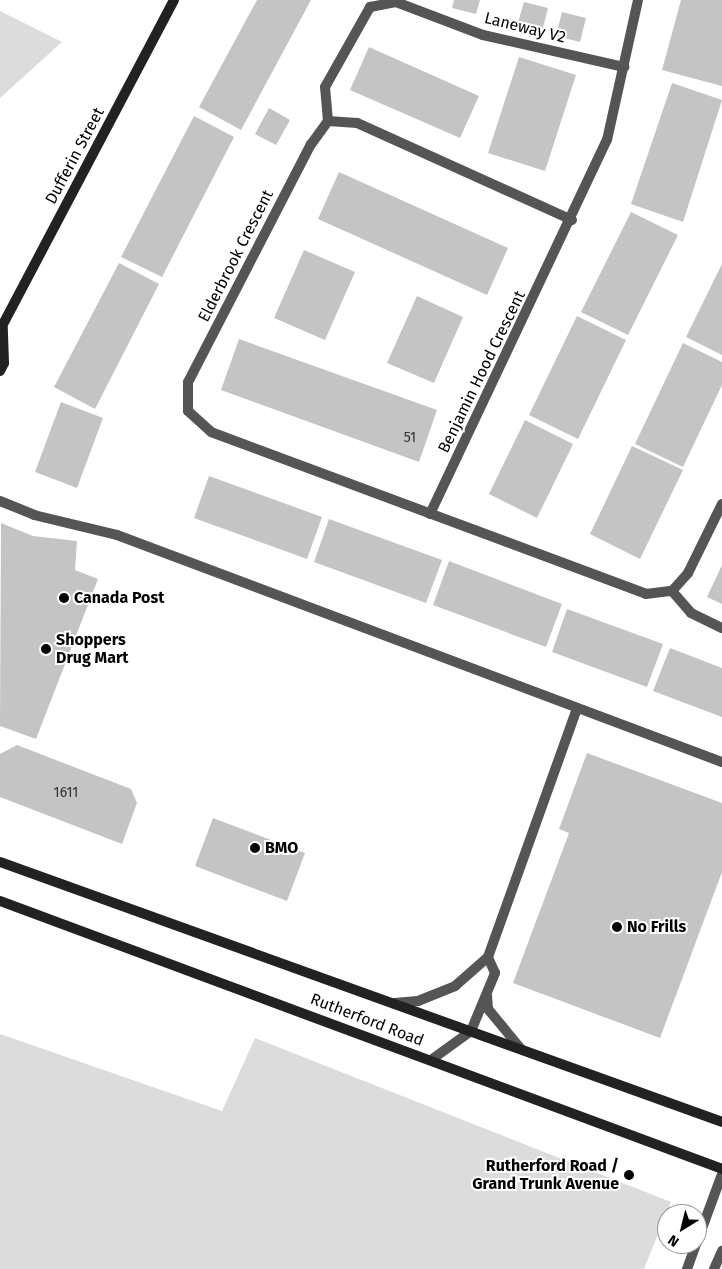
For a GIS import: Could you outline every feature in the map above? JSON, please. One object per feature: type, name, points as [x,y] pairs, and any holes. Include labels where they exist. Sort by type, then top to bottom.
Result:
[{"type":"main road","name":"Dufferin Street","points":[[0,371],[4,363],[2,328],[174,0]]},
{"type":"main road","name":"Rutherford Road","points":[[0,862],[722,1122]]},
{"type":"main road","name":"Rutherford Road","points":[[0,901],[432,1060],[722,1170]]},
{"type":"street","name":"Benjamin Hood Crescent","points":[[430,514],[572,220],[607,140],[638,0]]},
{"type":"street","name":"Laneway V2","points":[[328,121],[325,87],[370,7],[396,2],[483,35],[624,67]]},
{"type":"street","points":[[328,121],[357,123],[572,220]]},
{"type":"street","name":"Elderbrook Crescent","points":[[328,121],[311,144],[188,382],[188,411],[211,432],[430,514]]},
{"type":"street","points":[[0,492],[3,504],[34,515],[117,535],[722,762]]},
{"type":"street","points":[[430,514],[646,594],[672,591],[688,573],[722,504]]},
{"type":"street","points":[[672,591],[691,613],[722,628]]},
{"type":"street","points":[[394,1003],[418,1002],[455,986],[488,957],[577,708]]},
{"type":"street","points":[[432,1060],[471,1031],[495,973],[488,957]]},
{"type":"street","points":[[487,992],[488,1009],[521,1049]]},
{"type":"street","points":[[707,1215],[722,1174]]},
{"type":"street","points":[[714,1269],[722,1251]]},
{"type":"street","points":[[687,1269],[693,1254]]},
{"type":"shaded area","points":[[0,11],[62,42],[0,98]]},
{"type":"shaded area","points":[[0,1034],[222,1111],[255,1038],[671,1202],[670,1204],[657,1204],[657,1237],[644,1269],[0,1269]]},
{"type":"building","points":[[257,0],[311,0],[241,130],[199,107]]},
{"type":"building","points":[[454,0],[480,0],[476,14],[452,8]]},
{"type":"building","points":[[681,0],[722,0],[722,86],[662,70]]},
{"type":"building","points":[[524,2],[548,8],[542,32],[517,26]]},
{"type":"building","points":[[562,12],[586,18],[580,42],[556,36]]},
{"type":"building","points":[[369,47],[479,96],[460,138],[350,90]]},
{"type":"building","points":[[519,57],[576,75],[545,171],[488,153]]},
{"type":"building","points":[[672,83],[722,100],[683,222],[631,204]]},
{"type":"building","points":[[269,108],[290,120],[276,145],[255,134]]},
{"type":"building","points":[[194,116],[234,137],[162,277],[121,257]]},
{"type":"building","points":[[339,172],[508,248],[487,295],[318,219]]},
{"type":"building","points":[[631,212],[678,235],[628,335],[581,312]]},
{"type":"building","points":[[304,250],[355,272],[325,340],[274,318]]},
{"type":"building","points":[[119,263],[159,284],[95,409],[54,387]]},
{"type":"building","points":[[722,264],[722,355],[686,337]]},
{"type":"building","points":[[417,296],[463,317],[434,383],[387,363]]},
{"type":"building","points":[[577,316],[626,340],[578,439],[529,415]]},
{"type":"building","points":[[239,339],[437,410],[419,462],[221,390]]},
{"type":"building","points":[[683,343],[722,362],[722,385],[683,467],[635,444]]},
{"type":"building","points":[[61,402],[103,418],[77,488],[35,472]]},
{"type":"building","points":[[525,420],[573,444],[537,518],[489,494]]},
{"type":"building","points":[[632,446],[683,470],[640,559],[590,534]]},
{"type":"building","points":[[209,476],[322,517],[307,559],[194,518]]},
{"type":"building","points":[[329,519],[442,560],[426,603],[314,562]]},
{"type":"building","points":[[1,523],[33,536],[77,541],[75,570],[98,579],[36,739],[0,726]]},
{"type":"building","points":[[449,561],[562,604],[546,647],[433,605]]},
{"type":"building","points":[[722,565],[722,604],[707,597]]},
{"type":"building","points":[[567,609],[663,644],[647,687],[552,652]]},
{"type":"building","points":[[670,648],[722,668],[722,717],[653,691]]},
{"type":"building","points":[[17,745],[131,789],[137,803],[122,844],[0,797],[0,754]]},
{"type":"building","name":"No Frills","points":[[587,753],[722,803],[722,872],[660,1038],[513,983],[569,833],[559,829]]},
{"type":"building","points":[[213,818],[305,853],[287,901],[195,866]]},
{"type":"place","name":"Canada Post","points":[[64,598]]},
{"type":"place","name":"Shoppers Drug Mart","points":[[46,649]]},
{"type":"place","name":"BMO","points":[[255,848]]},
{"type":"place","name":"No Frills","points":[[617,927]]},
{"type":"place","name":"Rutherford Road / Grand Trunk Avenue","points":[[629,1175]]}]
